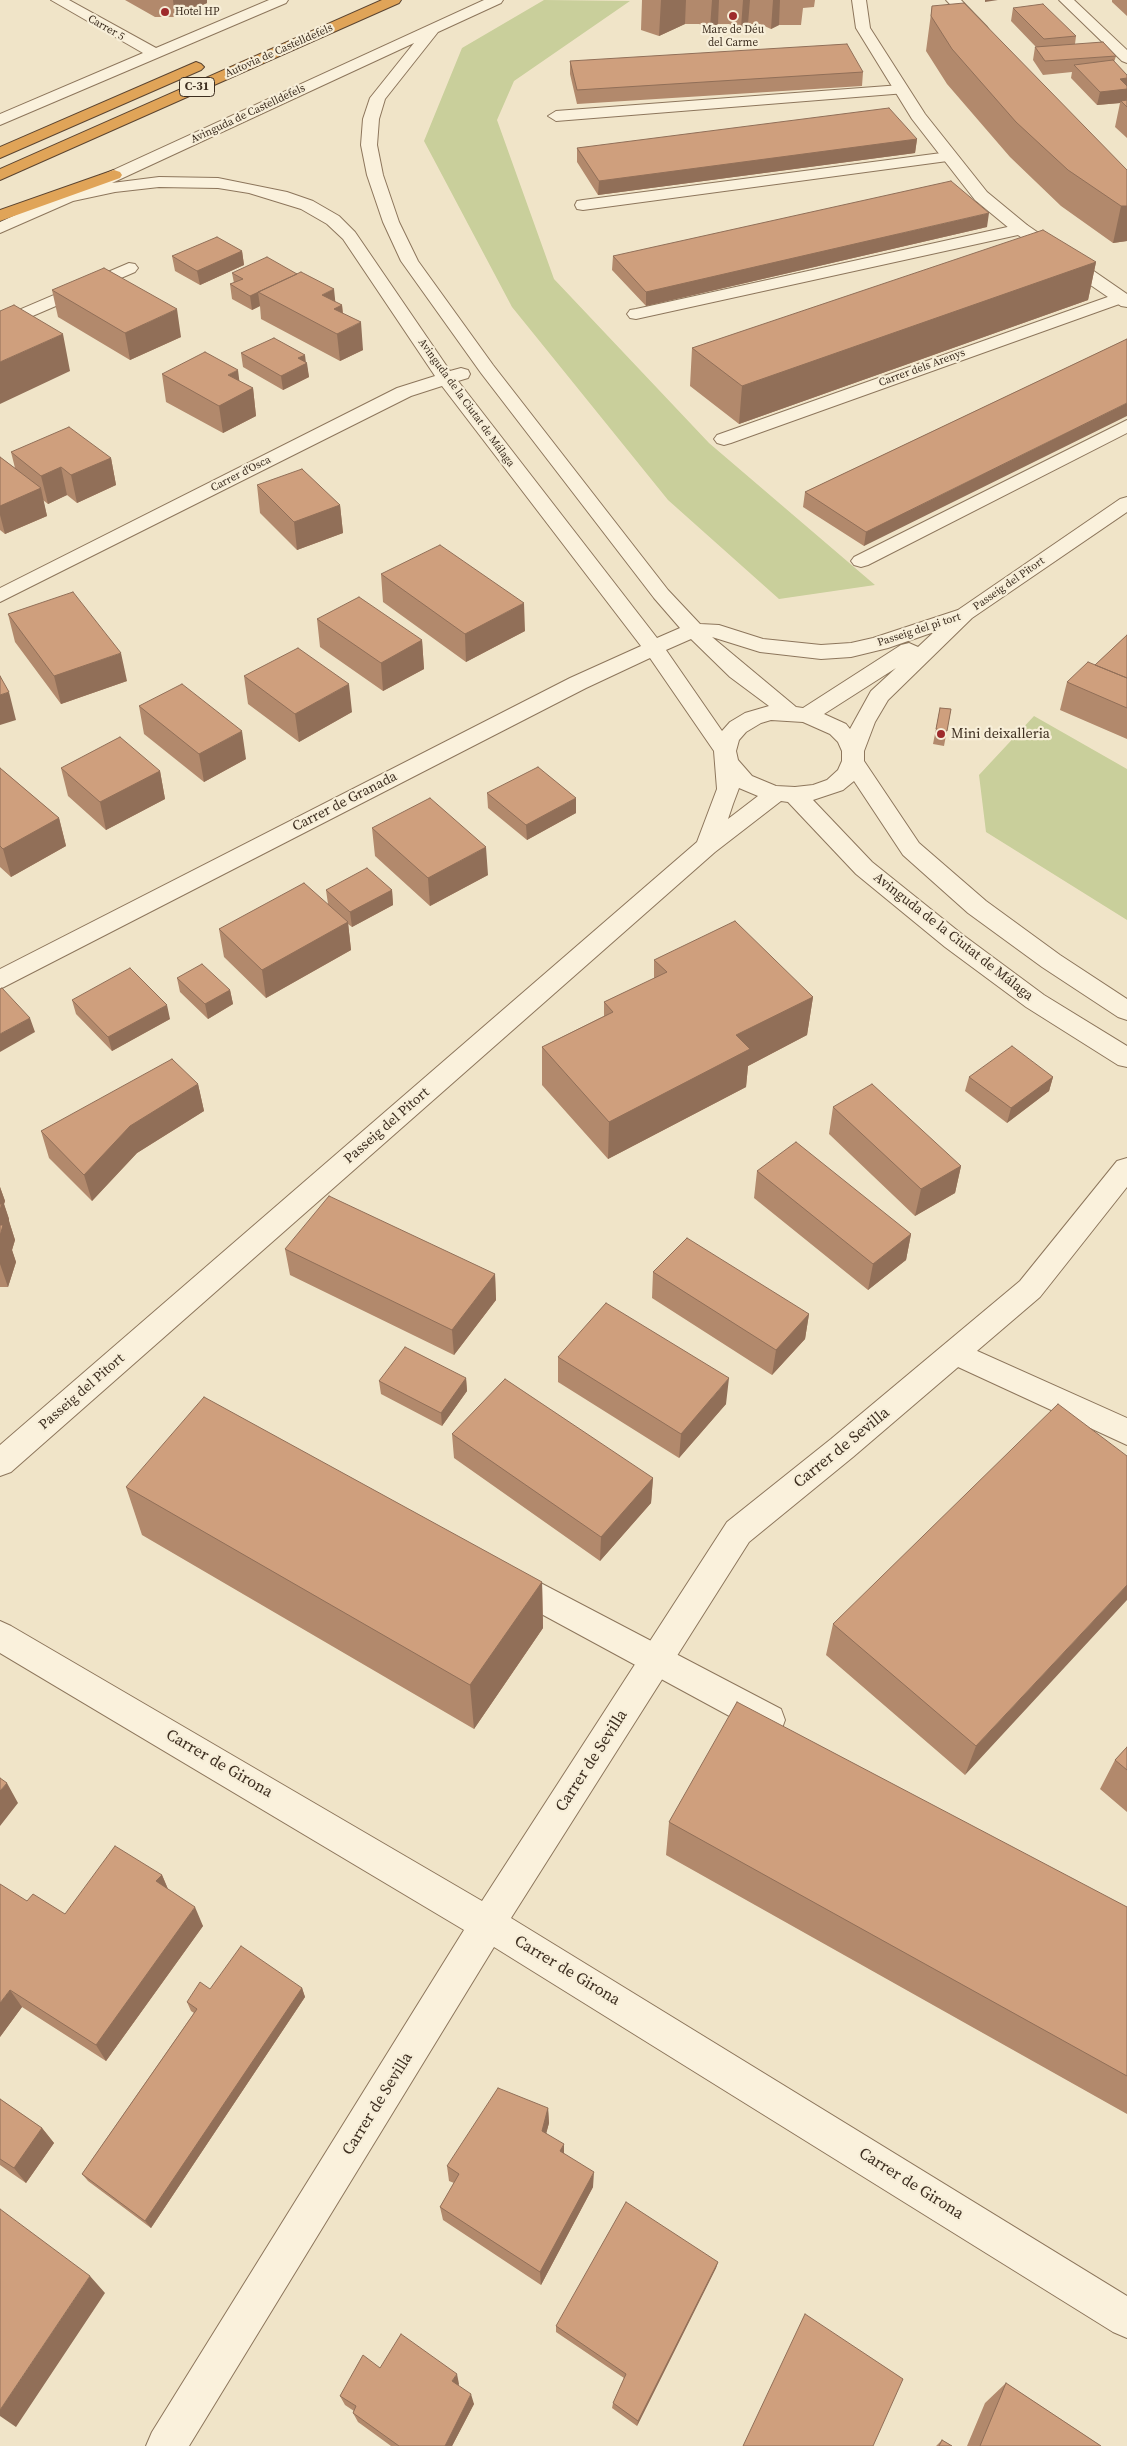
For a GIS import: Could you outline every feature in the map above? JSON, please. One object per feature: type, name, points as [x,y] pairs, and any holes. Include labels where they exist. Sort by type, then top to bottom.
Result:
[{"type":"highway","name":"Autovia de Castelldefels","points":[[0,175],[394,0]]},
{"type":"highway","name":"Autovia de Castelldefels","points":[[0,153],[206,62]]},
{"type":"highway","points":[[0,216],[114,175]]},
{"type":"street","name":"Carrer 5","points":[[58,0],[155,54]]},
{"type":"street","points":[[0,120],[281,0]]},
{"type":"street","name":"Avinguda de Castelldefels","points":[[0,228],[74,196],[114,175],[496,0]]},
{"type":"street","name":"Carrer dels Arenys","points":[[859,0],[862,28],[901,90],[949,157],[981,196],[1021,229],[1123,300]]},
{"type":"street","points":[[954,0],[992,41]]},
{"type":"street","points":[[1066,0],[1127,58]]},
{"type":"street","points":[[433,29],[378,98],[371,120],[370,145],[375,175],[388,213],[410,261],[487,369],[661,594],[693,630],[738,672],[798,714],[838,729],[848,739],[853,756],[910,849],[977,907],[1051,961],[1127,1011]]},
{"type":"street","points":[[556,116],[901,90]]},
{"type":"street","points":[[583,205],[949,157]]},
{"type":"street","name":"Avinguda de la Ciutat de Málaga","points":[[74,196],[115,187],[190,181],[250,188],[307,206],[333,220],[350,236],[445,378],[652,647],[726,757]]},
{"type":"street","points":[[636,314],[1021,229]]},
{"type":"street","points":[[0,325],[129,268]]},
{"type":"street","name":"Carrer dels Arenys","points":[[724,439],[1123,300]]},
{"type":"street","name":"Carrer d'Osca","points":[[0,596],[404,392],[445,378],[487,369]]},
{"type":"street","points":[[861,561],[1127,426]]},
{"type":"street","name":"Passeig del Pitort","points":[[853,756],[864,722],[879,696],[965,614],[1127,502]]},
{"type":"street","name":"Passeig del pi tort","points":[[693,630],[719,632],[760,645],[821,652],[851,650],[880,643],[965,614]]},
{"type":"street","name":"Passeig del pi tort","points":[[798,714],[965,614]]},
{"type":"street","name":"Carrer de Granada","points":[[0,980],[569,687],[652,647],[693,630]]},
{"type":"street","points":[[707,846],[728,789],[726,757],[728,738],[738,727],[753,718],[771,714],[798,714]]},
{"type":"street","points":[[726,757],[744,781],[758,788],[786,794],[816,792],[835,785],[848,774],[853,756]]},
{"type":"street","points":[[707,846],[786,794]]},
{"type":"street","name":"Avinguda de la Ciutat de Málaga","points":[[786,794],[864,868],[954,941],[1036,1001],[1127,1058]]},
{"type":"street","name":"Passeig del Pitort","points":[[0,1463],[707,846]]},
{"type":"street","name":"Carrer de Sevilla","points":[[166,2446],[490,1924],[738,1532],[1030,1289],[1127,1168]]},
{"type":"street","points":[[955,1353],[1127,1432]]},
{"type":"street","points":[[482,1566],[796,1735]]},
{"type":"street","name":"Carrer de Girona","points":[[0,1636],[490,1924],[1127,2318]]},
{"type":"green space","points":[[544,0],[630,1],[514,81],[497,120],[554,279],[709,443],[875,585],[779,599],[668,500],[512,307],[424,141],[462,48]]},
{"type":"green space","points":[[1034,716],[1127,769],[1127,920],[986,832],[979,775]]},
{"type":"building","points":[[964,3],[1127,170],[1127,206],[1121,206],[1068,170],[1016,122],[952,49],[931,16],[932,6]]},
{"type":"building","points":[[1043,4],[1076,36],[1044,39],[1013,8]]},
{"type":"building","points":[[1103,42],[1116,56],[1045,61],[1035,47]]},
{"type":"building","points":[[847,44],[863,72],[577,90],[570,61]]},
{"type":"building","points":[[1113,60],[1127,75],[1127,78],[1120,79],[1127,86],[1127,89],[1100,92],[1074,65]]},
{"type":"building","points":[[1127,100],[1127,107],[1121,101]]},
{"type":"building","points":[[889,108],[917,139],[599,181],[577,148]]},
{"type":"building","points":[[951,181],[989,213],[646,292],[613,256]]},
{"type":"building","points":[[1043,230],[1096,262],[742,386],[692,348]]},
{"type":"building","points":[[217,237],[242,251],[197,271],[172,256]]},
{"type":"building","points":[[267,257],[297,274],[250,296],[230,284],[243,279],[232,273]]},
{"type":"building","points":[[104,268],[177,309],[125,333],[52,290]]},
{"type":"building","points":[[301,272],[334,289],[322,295],[342,305],[334,309],[361,322],[337,334],[258,292]]},
{"type":"building","points":[[14,305],[63,334],[0,362],[0,311]]},
{"type":"building","points":[[274,338],[305,355],[298,358],[307,363],[281,376],[241,353]]},
{"type":"building","points":[[1127,339],[1127,403],[866,532],[805,492]]},
{"type":"building","points":[[205,352],[238,370],[228,375],[253,388],[219,406],[162,374]]},
{"type":"building","points":[[69,427],[111,458],[71,475],[61,467],[41,476],[11,452]]},
{"type":"building","points":[[0,457],[41,488],[0,506]]},
{"type":"building","points":[[302,469],[340,505],[294,522],[257,485]]},
{"type":"building","points":[[440,545],[524,603],[465,634],[381,574]]},
{"type":"building","points":[[73,592],[121,653],[54,676],[8,614]]},
{"type":"building","points":[[359,597],[422,640],[381,663],[317,619]]},
{"type":"building","points":[[1127,635],[1127,678],[1095,665]]},
{"type":"building","points":[[298,648],[349,684],[295,714],[244,676]]},
{"type":"building","points":[[1088,662],[1127,678],[1127,708],[1067,682]]},
{"type":"building","points":[[0,676],[9,692],[0,695]]},
{"type":"building","points":[[182,684],[242,731],[199,754],[139,706]]},
{"type":"building","points":[[940,708],[951,709],[947,731],[936,729]]},
{"type":"building","points":[[120,737],[160,771],[100,802],[61,768]]},
{"type":"building","points":[[538,767],[576,798],[526,825],[487,793]]},
{"type":"building","points":[[0,768],[59,818],[3,849],[0,846]]},
{"type":"building","points":[[430,798],[486,847],[428,878],[372,828]]},
{"type":"building","points":[[367,868],[392,890],[350,912],[326,890]]},
{"type":"building","points":[[304,883],[348,922],[262,970],[219,929]]},
{"type":"building","points":[[735,921],[813,997],[736,1035],[750,1049],[609,1122],[542,1047],[613,1012],[604,1002],[667,972],[654,960]]},
{"type":"building","points":[[202,964],[230,990],[205,1004],[177,978]]},
{"type":"building","points":[[130,968],[167,1005],[108,1037],[72,1000]]},
{"type":"building","points":[[2,988],[30,1018],[0,1034],[0,989]]},
{"type":"building","points":[[1012,1046],[1053,1077],[1011,1108],[969,1077]]},
{"type":"building","points":[[172,1059],[198,1084],[130,1126],[84,1175],[41,1131]]},
{"type":"building","points":[[872,1084],[961,1166],[921,1189],[833,1107]]},
{"type":"building","points":[[796,1142],[911,1234],[873,1264],[757,1171]]},
{"type":"building","points":[[329,1196],[495,1274],[452,1330],[285,1249]]},
{"type":"building","points":[[0,1225],[3,1225],[0,1236]]},
{"type":"building","points":[[687,1238],[809,1314],[776,1350],[653,1272]]},
{"type":"building","points":[[606,1303],[729,1378],[681,1434],[558,1357]]},
{"type":"building","points":[[405,1347],[466,1378],[441,1413],[379,1381]]},
{"type":"building","points":[[505,1379],[653,1478],[601,1537],[452,1434]]},
{"type":"building","points":[[204,1397],[542,1582],[470,1685],[126,1487]]},
{"type":"building","points":[[1058,1404],[1127,1456],[1127,1585],[976,1746],[833,1624]]},
{"type":"building","points":[[737,1702],[1127,1907],[1127,2076],[669,1822]]},
{"type":"building","points":[[1127,1747],[1127,1770],[1115,1760]]},
{"type":"building","points":[[0,1778],[7,1783],[0,1791]]},
{"type":"building","points":[[115,1846],[162,1875],[156,1881],[195,1907],[96,2045],[10,1990],[0,2003],[0,1884],[27,1901],[33,1894],[65,1914]]},
{"type":"building","points":[[241,1946],[302,1988],[145,2221],[82,2174],[197,2009],[187,2002],[200,1982],[210,1989]]},
{"type":"building","points":[[498,2088],[548,2108],[542,2131],[564,2144],[560,2151],[594,2172],[540,2272],[440,2207],[459,2174],[447,2166]]},
{"type":"building","points":[[0,2099],[42,2128],[14,2168],[0,2159]]},
{"type":"building","points":[[626,2202],[718,2262],[638,2421],[613,2403],[626,2374],[556,2326]]},
{"type":"building","points":[[0,2209],[90,2276],[0,2410]]},
{"type":"building","points":[[805,2314],[903,2379],[873,2446],[743,2446]]},
{"type":"building","points":[[401,2334],[457,2374],[452,2381],[471,2394],[445,2446],[399,2446],[353,2413],[356,2406],[340,2396],[363,2355],[380,2368]]},
{"type":"building","points":[[1006,2383],[1101,2446],[980,2446]]},
{"type":"building","points":[[942,2440],[952,2446],[939,2446]]},
{"type":"place","name":"Hotel HP","points":[[165,12]]},
{"type":"place","name":"Mare de Déu del Carme","points":[[733,16]]},
{"type":"place","name":"Mini deixalleria","points":[[941,734]]}]
